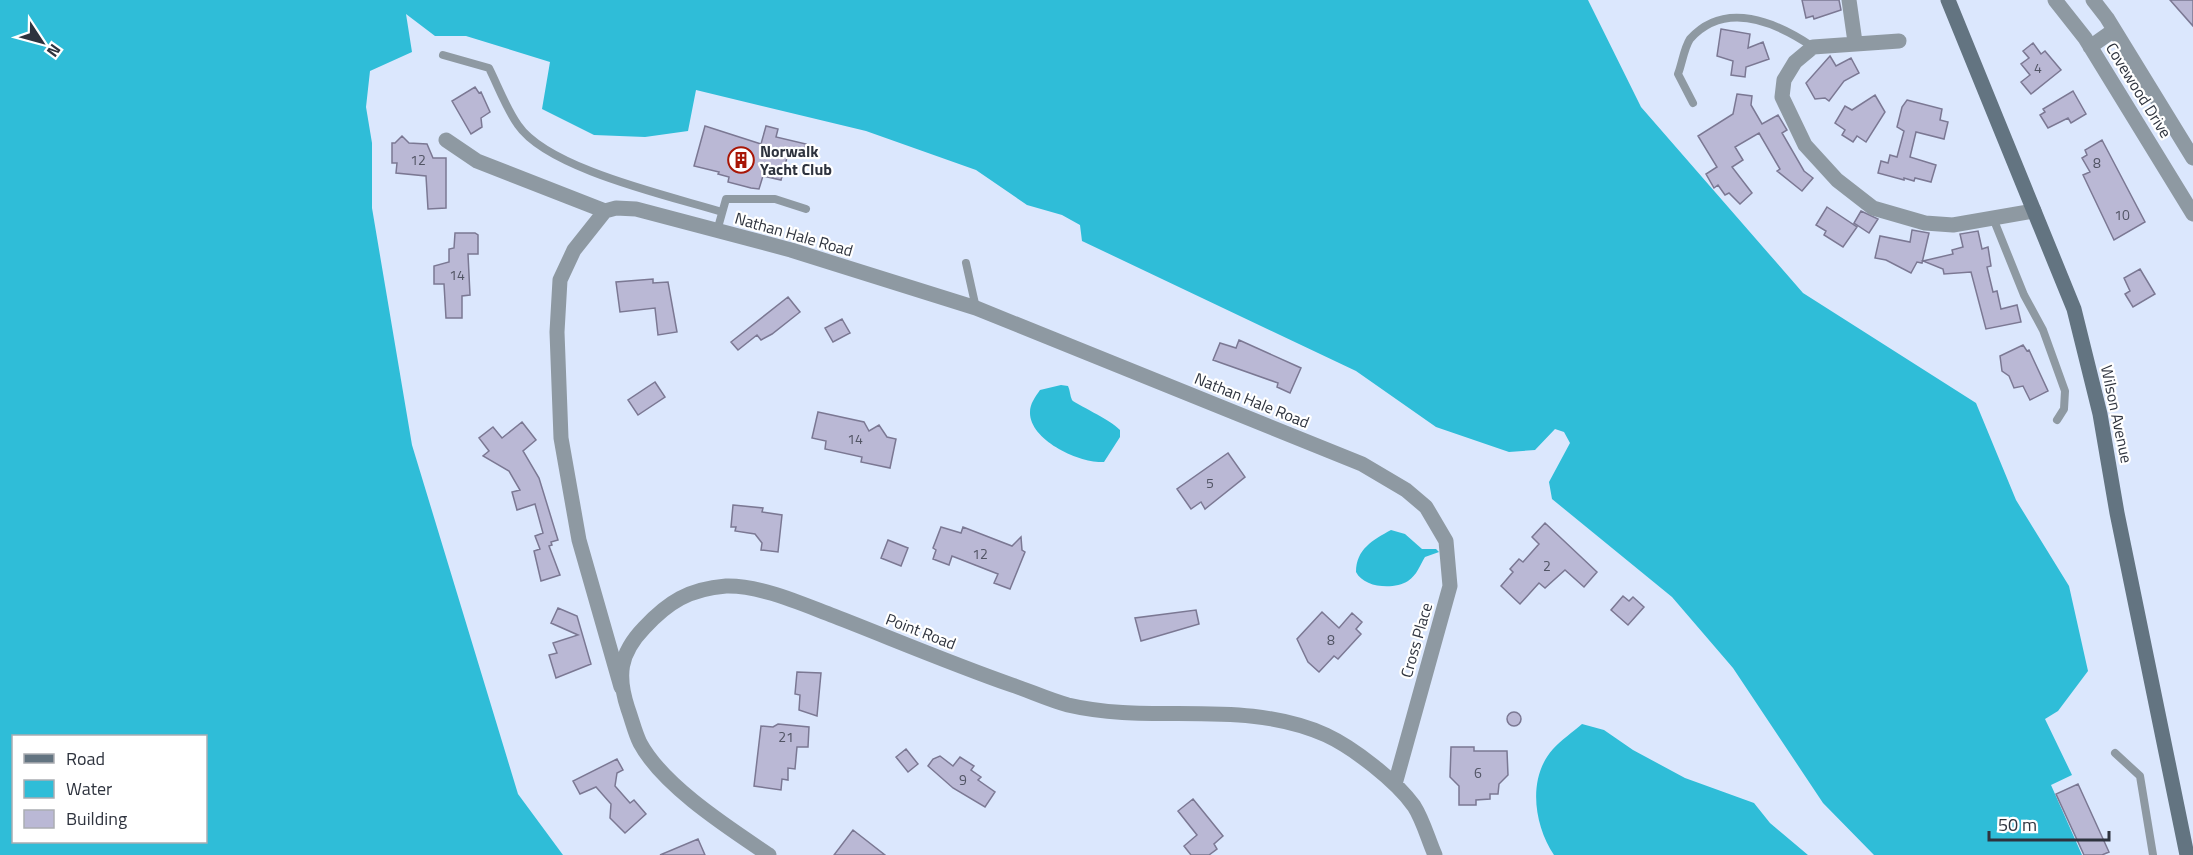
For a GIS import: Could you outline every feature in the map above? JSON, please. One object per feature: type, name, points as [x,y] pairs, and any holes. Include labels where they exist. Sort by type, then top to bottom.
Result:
[{"type":"main road","name":"Wilson Avenue","points":[[1948,0],[2074,309],[2100,414],[2117,513],[2187,855]]},
{"type":"street","points":[[1850,0],[1855,42]]},
{"type":"street","name":"Covewood Drive","points":[[2055,0],[2090,47],[2193,214]]},
{"type":"street","name":"Covewood Drive","points":[[2093,0],[2193,158]]},
{"type":"street","name":"Covewood Drive","points":[[2090,47],[2114,30]]},
{"type":"street","points":[[1899,41],[1855,42],[1813,47],[1795,62],[1784,80],[1782,97],[1805,145],[1837,180],[1873,208],[1925,224],[1953,225],[2034,211]]},
{"type":"street","points":[[446,140],[477,161],[605,211],[591,225],[574,250],[560,280],[557,332],[560,426],[579,540],[621,687]]},
{"type":"street","name":"Nathan Hale Road","points":[[605,211],[616,208],[636,209],[791,250],[976,308],[1362,464],[1406,490],[1426,507]]},
{"type":"street","name":"Cross Place","points":[[1395,784],[1450,586],[1446,541],[1426,507]]},
{"type":"street","name":"Point Road","points":[[769,855],[714,819],[671,780],[640,743],[621,687],[622,661],[641,631],[669,603],[704,588],[731,586],[782,596],[986,676],[1068,705],[1133,711],[1232,714],[1281,720],[1327,736],[1367,762],[1395,784],[1415,807],[1435,855]]},
{"type":"lane","points":[[1693,103],[1678,74],[1689,40],[1709,21],[1732,14],[1760,17],[1784,27],[1813,47]]},
{"type":"lane","points":[[443,55],[489,68],[518,125],[533,142],[565,160],[722,212]]},
{"type":"lane","points":[[717,231],[726,199],[775,199],[806,209]]},
{"type":"lane","points":[[1992,218],[2024,295],[2043,330],[2065,391],[2064,409],[2057,420]]},
{"type":"lane","points":[[966,263],[976,308]]},
{"type":"lane","points":[[2115,753],[2140,776],[2153,855]]},
{"type":"water","points":[[0,0],[1588,0],[1641,107],[1803,293],[1976,403],[2016,500],[2069,586],[2088,671],[2058,711],[2045,719],[2072,775],[2051,785],[2082,855],[1874,855],[1823,803],[1733,668],[1672,597],[1552,499],[1549,482],[1570,443],[1564,432],[1555,429],[1535,450],[1509,452],[1436,427],[1356,371],[1082,241],[1080,225],[1062,215],[1027,205],[976,170],[866,131],[696,90],[688,131],[645,137],[594,135],[542,109],[550,62],[466,36],[435,36],[406,14],[412,52],[370,71],[366,107],[372,143],[372,208],[412,445],[518,794],[563,855],[0,855]]},
{"type":"water","points":[[1061,385],[1068,386],[1072,400],[1109,421],[1120,430],[1120,437],[1104,462],[1082,459],[1058,448],[1038,432],[1032,422],[1031,406],[1040,390]]},
{"type":"water","points":[[1391,530],[1405,534],[1422,549],[1436,549],[1439,552],[1425,557],[1411,579],[1402,584],[1380,586],[1372,584],[1356,572],[1359,557],[1367,546]]},
{"type":"water","points":[[1582,724],[1604,730],[1633,750],[1685,778],[1754,803],[1770,823],[1808,855],[1554,855],[1547,843],[1538,816],[1536,802],[1539,774],[1553,749]]},
{"type":"building","points":[[1802,0],[1839,0],[1841,10],[1814,19],[1813,16],[1806,18]]},
{"type":"building","points":[[2170,0],[2193,0],[2193,26]]},
{"type":"building","points":[[1721,29],[1750,34],[1748,48],[1763,42],[1769,59],[1746,67],[1745,77],[1731,75],[1733,61],[1717,56]]},
{"type":"building","points":[[2033,43],[2041,54],[2045,51],[2061,70],[2031,94],[2021,82],[2030,75],[2021,64],[2029,58],[2023,51]]},
{"type":"building","points":[[1830,56],[1836,66],[1851,58],[1859,73],[1844,81],[1829,101],[1825,98],[1815,99],[1806,83]]},
{"type":"building","points":[[475,87],[479,93],[481,92],[490,112],[481,118],[482,127],[471,134],[452,101]]},
{"type":"building","points":[[2073,91],[2086,114],[2071,123],[2068,118],[2048,128],[2040,115],[2045,112],[2043,109]]},
{"type":"building","points":[[1737,94],[1752,96],[1751,105],[1762,124],[1778,115],[1787,130],[1782,133],[1804,171],[1813,178],[1802,191],[1777,171],[1780,169],[1759,133],[1735,147],[1743,160],[1732,167],[1752,193],[1740,204],[1729,193],[1725,195],[1718,185],[1714,188],[1706,174],[1717,167],[1698,136],[1733,114]]},
{"type":"building","points":[[1875,95],[1885,112],[1866,142],[1857,136],[1853,142],[1842,135],[1845,130],[1835,123],[1845,106],[1852,110]]},
{"type":"building","points":[[1907,100],[1942,109],[1940,120],[1948,122],[1944,139],[1916,132],[1910,157],[1936,165],[1931,182],[1915,178],[1914,181],[1904,178],[1904,180],[1878,173],[1881,161],[1888,163],[1890,155],[1897,157],[1904,131],[1897,127],[1902,107]]},
{"type":"building","name":"Norwalk Yacht Club","points":[[705,126],[761,144],[766,126],[778,129],[776,137],[806,144],[802,158],[788,154],[781,180],[763,176],[759,189],[751,188],[728,182],[729,177],[718,174],[719,172],[694,166]]},
{"type":"building","points":[[402,136],[409,143],[427,144],[433,158],[446,158],[446,208],[428,209],[426,176],[396,173],[397,163],[392,163],[392,143]]},
{"type":"building","points":[[2102,140],[2145,222],[2114,240],[2083,175],[2090,172],[2082,158],[2087,155],[2085,150]]},
{"type":"building","points":[[1827,207],[1857,227],[1843,247],[1824,235],[1826,231],[1816,225]]},
{"type":"building","points":[[1861,211],[1878,219],[1869,233],[1854,223]]},
{"type":"building","points":[[1912,230],[1929,233],[1922,263],[1917,262],[1911,273],[1886,260],[1875,258],[1880,236],[1910,242]]},
{"type":"building","points":[[1978,231],[1982,249],[1988,247],[1991,266],[1987,267],[1993,292],[1997,291],[2001,309],[2017,305],[2021,322],[1986,329],[1971,272],[1944,274],[1943,269],[1923,261],[1953,254],[1952,250],[1963,247],[1960,234]]},
{"type":"building","points":[[455,233],[478,235],[478,254],[468,254],[470,295],[462,296],[462,318],[446,318],[444,284],[434,284],[434,266],[449,262],[449,249],[454,248]]},
{"type":"building","points":[[2140,269],[2155,294],[2133,307],[2125,294],[2130,291],[2124,278]]},
{"type":"building","points":[[653,279],[653,283],[668,282],[677,332],[658,335],[655,308],[620,312],[616,282]]},
{"type":"building","points":[[788,297],[800,312],[772,334],[761,340],[757,335],[738,350],[731,342]]},
{"type":"building","points":[[842,319],[850,333],[833,342],[825,328]]},
{"type":"building","points":[[1239,340],[1301,368],[1290,393],[1277,387],[1278,383],[1213,360],[1220,343],[1236,348]]},
{"type":"building","points":[[2023,345],[2027,351],[2029,350],[2048,391],[2030,400],[2023,386],[2014,388],[2009,376],[2002,371],[2000,356]]},
{"type":"building","points":[[655,382],[665,397],[638,415],[628,400]]},
{"type":"building","points":[[818,412],[864,422],[869,431],[879,425],[887,437],[896,439],[890,468],[861,462],[862,457],[825,449],[826,441],[812,438]]},
{"type":"building","points":[[522,422],[536,440],[523,451],[539,478],[558,540],[551,542],[552,545],[549,546],[560,575],[541,581],[534,551],[540,549],[535,536],[543,533],[535,504],[517,510],[512,492],[520,490],[509,471],[483,456],[489,451],[479,438],[493,427],[502,438]]},
{"type":"building","points":[[1228,453],[1245,477],[1205,509],[1201,502],[1191,509],[1177,489]]},
{"type":"building","points":[[733,505],[763,508],[762,512],[782,515],[778,552],[761,550],[762,543],[755,534],[735,531],[736,527],[731,527]]},
{"type":"building","points":[[1545,523],[1597,572],[1584,587],[1565,570],[1545,588],[1539,583],[1520,604],[1501,586],[1513,572],[1510,569],[1519,559],[1523,562],[1539,544],[1532,537]]},
{"type":"building","points":[[941,527],[961,533],[963,527],[1012,546],[1021,537],[1022,550],[1025,552],[1010,589],[994,583],[998,574],[952,556],[949,565],[933,559],[936,550],[933,548]]},
{"type":"building","points":[[888,540],[908,548],[901,566],[881,558]]},
{"type":"building","points":[[1623,596],[1629,601],[1633,597],[1644,607],[1628,625],[1611,610]]},
{"type":"building","points":[[558,608],[577,616],[591,664],[556,678],[549,655],[557,653],[553,643],[578,635],[551,623]]},
{"type":"building","points":[[1196,610],[1199,624],[1141,641],[1135,618]]},
{"type":"building","points":[[1322,612],[1339,628],[1352,613],[1362,622],[1356,629],[1361,634],[1338,659],[1334,656],[1319,672],[1308,662],[1297,639]]},
{"type":"building","points":[[797,672],[821,673],[817,716],[799,710],[800,695],[795,694]]},
{"type":"building","points":[[1514,712],[1519,714],[1521,719],[1519,724],[1514,726],[1509,724],[1507,719],[1509,714]]},
{"type":"building","points":[[778,724],[809,727],[808,747],[797,747],[795,769],[788,768],[788,780],[782,779],[781,790],[754,786],[761,726],[773,727]]},
{"type":"building","points":[[1451,747],[1474,747],[1474,751],[1507,751],[1508,775],[1499,784],[1498,794],[1490,794],[1490,799],[1476,800],[1476,805],[1459,805],[1459,786],[1450,777]]},
{"type":"building","points":[[906,749],[918,764],[908,772],[896,757]]},
{"type":"building","points":[[940,756],[953,766],[960,757],[974,766],[971,770],[981,777],[978,780],[995,792],[985,807],[953,788],[928,766],[933,759]]},
{"type":"building","points":[[617,759],[623,770],[617,773],[615,786],[630,803],[634,800],[646,814],[625,833],[610,818],[611,804],[596,787],[580,794],[573,781]]},
{"type":"building","points":[[2078,784],[2109,852],[2102,855],[2084,855],[2056,794]]},
{"type":"building","points":[[1193,799],[1223,836],[1214,844],[1217,849],[1209,855],[1191,855],[1184,846],[1197,835],[1178,811]]},
{"type":"building","points":[[853,830],[885,855],[834,855]]},
{"type":"building","points":[[698,839],[705,855],[660,855]]},
{"type":"place","name":"Norwalk Yacht Club","points":[[741,160]]}]
